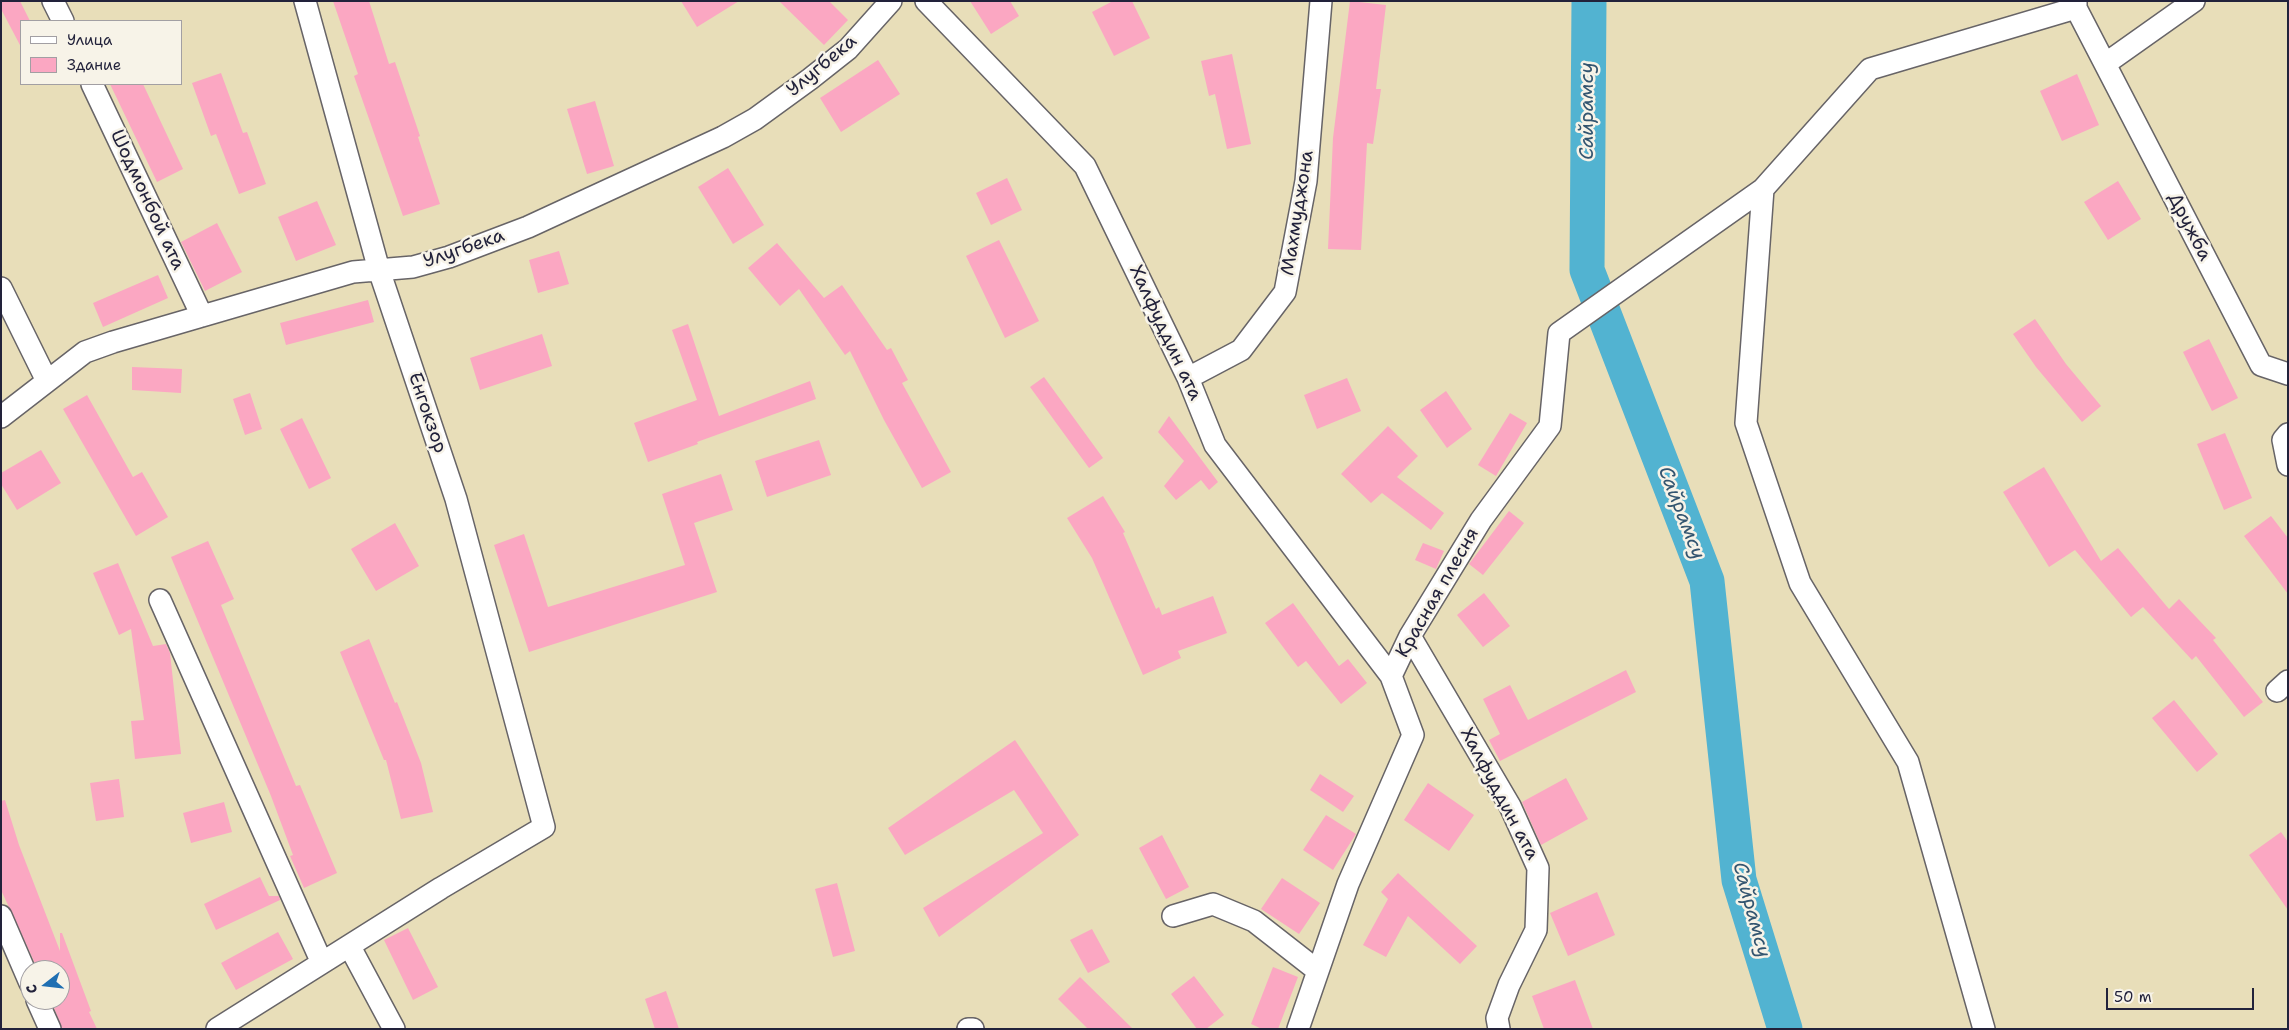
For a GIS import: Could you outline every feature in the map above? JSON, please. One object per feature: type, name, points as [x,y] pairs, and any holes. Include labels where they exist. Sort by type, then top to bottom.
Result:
[{"type":"street","points":[[53,1],[62,20]]},
{"type":"street","name":"Енгокзор","points":[[305,1],[379,270],[456,499],[544,827],[442,888],[350,947]]},
{"type":"street","name":"Улугбека","points":[[1,417],[85,352],[113,342],[353,272],[413,267],[449,257],[528,227],[723,137],[754,119],[848,49],[891,1]]},
{"type":"street","name":"Халфуддин ата","points":[[926,1],[1085,166],[1188,378],[1215,445],[1391,676]]},
{"type":"street","name":"Махмуджона","points":[[1188,378],[1241,350],[1285,292],[1306,181],[1321,1]]},
{"type":"street","points":[[2105,64],[2194,1]]},
{"type":"street","points":[[1984,1029],[1908,762],[1800,583],[1746,423],[1763,189],[1870,69],[2076,5]]},
{"type":"street","name":"Дружба","points":[[2076,5],[2261,365],[2288,374]]},
{"type":"street","name":"Шодмонбой ата","points":[[92,85],[202,316]]},
{"type":"street","name":"Красная плесня","points":[[1298,1029],[1348,884],[1413,735],[1391,676],[1410,636],[1481,520],[1550,426],[1559,333],[1763,189]]},
{"type":"street","points":[[1,288],[47,381]]},
{"type":"street","points":[[2288,434],[2283,440],[2288,466]]},
{"type":"street","points":[[160,600],[322,963]]},
{"type":"street","name":"Халфуддин ата","points":[[1410,636],[1510,806],[1538,868],[1536,930],[1509,985],[1498,1023]]},
{"type":"street","points":[[1173,916],[1213,904],[1254,922],[1318,971]]},
{"type":"street","points":[[1,916],[20,960]]},
{"type":"street","points":[[217,1029],[350,947],[394,1029]]},
{"type":"street","points":[[41,1010],[50,1029]]},
{"type":"street","points":[[968,1029],[974,1029]]},
{"type":"building","points":[[1,1],[20,1],[30,20],[20,20],[20,45],[1,9]]},
{"type":"building","points":[[333,1],[369,1],[389,64],[395,62],[440,204],[403,216],[354,76],[358,74]]},
{"type":"building","points":[[681,1],[739,1],[697,27]]},
{"type":"building","points":[[779,1],[829,1],[848,20],[824,45]]},
{"type":"building","points":[[970,1],[1010,1],[1019,16],[991,34]]},
{"type":"building","points":[[1113,1],[1132,1],[1150,38],[1114,56],[1092,12]]},
{"type":"building","points":[[1350,1],[1386,5],[1376,89],[1381,89],[1373,144],[1367,143],[1361,250],[1328,249],[1333,138]]},
{"type":"building","points":[[1232,54],[1251,144],[1227,149],[1215,94],[1209,96],[1201,61]]},
{"type":"building","points":[[878,60],[900,94],[841,132],[820,98]]},
{"type":"building","points":[[221,73],[243,133],[247,132],[266,184],[239,194],[216,134],[211,136],[192,83]]},
{"type":"building","points":[[2077,74],[2099,125],[2062,141],[2040,91]]},
{"type":"building","points":[[110,85],[143,85],[183,169],[157,182]]},
{"type":"building","points":[[595,101],[614,166],[587,174],[567,109]]},
{"type":"building","points":[[728,168],[764,225],[733,244],[698,187]]},
{"type":"building","points":[[1007,178],[1022,210],[991,225],[976,193]]},
{"type":"building","points":[[2118,181],[2141,219],[2108,240],[2084,202]]},
{"type":"building","points":[[317,201],[336,245],[296,261],[278,217]]},
{"type":"building","points":[[217,223],[242,272],[205,291],[181,242]]},
{"type":"building","points":[[999,240],[1039,321],[1005,338],[966,256]]},
{"type":"building","points":[[777,243],[824,298],[842,285],[887,350],[891,348],[908,380],[902,383],[951,472],[922,488],[884,420],[850,351],[845,355],[799,289],[780,306],[748,268]]},
{"type":"building","points":[[559,251],[569,284],[538,293],[529,260]]},
{"type":"building","points":[[158,275],[168,298],[103,327],[93,303]]},
{"type":"building","points":[[368,300],[374,322],[286,345],[280,323]]},
{"type":"building","points":[[2035,319],[2066,364],[2101,406],[2082,422],[2036,367],[2013,334]]},
{"type":"building","points":[[688,324],[719,416],[810,381],[816,399],[697,442],[698,444],[648,462],[634,423],[697,400],[672,330]]},
{"type":"building","points":[[542,334],[552,366],[480,390],[470,358]]},
{"type":"building","points":[[2209,339],[2238,398],[2212,411],[2183,352]]},
{"type":"building","points":[[132,367],[182,369],[181,393],[132,390]]},
{"type":"building","points":[[1044,377],[1103,458],[1089,468],[1030,387]]},
{"type":"building","points":[[1347,378],[1361,411],[1317,429],[1304,395]]},
{"type":"building","points":[[1446,391],[1472,429],[1447,448],[1420,410]]},
{"type":"building","points":[[250,393],[262,429],[245,435],[233,399]]},
{"type":"building","points":[[87,395],[133,477],[142,472],[168,517],[136,536],[63,409]]},
{"type":"building","points":[[1510,413],[1527,423],[1496,476],[1478,465]]},
{"type":"building","points":[[1169,416],[1218,482],[1209,490],[1201,480],[1176,500],[1164,486],[1184,461],[1158,432]]},
{"type":"building","points":[[302,418],[331,478],[309,489],[280,429]]},
{"type":"building","points":[[1388,426],[1418,456],[1397,477],[1444,513],[1431,530],[1382,493],[1371,503],[1341,474]]},
{"type":"building","points":[[2225,433],[2252,498],[2224,510],[2197,444]]},
{"type":"building","points":[[819,440],[831,475],[767,497],[755,461]]},
{"type":"building","points":[[41,450],[61,483],[17,510],[1,484],[1,473]]},
{"type":"building","points":[[2044,467],[2101,561],[2118,548],[2169,609],[2179,599],[2216,638],[2213,640],[2263,702],[2244,717],[2196,656],[2192,660],[2143,607],[2131,617],[2075,550],[2049,567],[2003,492]]},
{"type":"building","points":[[721,474],[733,510],[694,523],[717,592],[529,652],[494,545],[524,534],[548,607],[685,565],[662,494]]},
{"type":"building","points":[[1103,496],[1125,532],[1123,533],[1156,609],[1159,607],[1162,615],[1213,596],[1227,633],[1178,651],[1181,658],[1143,675],[1092,558],[1067,518]]},
{"type":"building","points":[[1509,511],[1524,523],[1483,575],[1469,564]]},
{"type":"building","points":[[2271,516],[2288,538],[2288,594],[2244,536]]},
{"type":"building","points":[[395,523],[419,566],[376,591],[351,549]]},
{"type":"building","points":[[208,541],[234,599],[221,605],[296,786],[300,785],[337,873],[304,888],[290,856],[293,855],[271,796],[171,557]]},
{"type":"building","points":[[1423,543],[1444,551],[1436,569],[1415,560]]},
{"type":"building","points":[[118,563],[153,646],[166,644],[170,653],[181,754],[135,759],[131,721],[144,720],[131,629],[119,635],[93,573]]},
{"type":"building","points":[[1484,593],[1510,626],[1483,647],[1457,615]]},
{"type":"building","points":[[1293,603],[1339,666],[1348,659],[1367,683],[1341,704],[1306,661],[1298,667],[1265,623]]},
{"type":"building","points":[[369,639],[421,763],[433,812],[401,819],[386,760],[384,760],[340,652]]},
{"type":"building","points":[[1626,670],[1636,692],[1500,761],[1489,740],[1500,734],[1483,699],[1510,685],[1528,720]]},
{"type":"building","points":[[2174,700],[2218,754],[2197,772],[2152,718]]},
{"type":"building","points":[[1015,740],[1079,835],[939,937],[923,908],[1043,833],[1014,790],[905,855],[888,828]]},
{"type":"building","points":[[1320,774],[1354,796],[1343,812],[1310,790]]},
{"type":"building","points":[[1566,778],[1588,819],[1541,845],[1522,802]]},
{"type":"building","points":[[119,779],[124,817],[96,821],[90,783]]},
{"type":"building","points":[[1428,783],[1474,815],[1449,851],[1404,820]]},
{"type":"building","points":[[5,800],[19,845],[60,951],[60,933],[62,933],[91,1011],[89,1012],[97,1029],[62,1029],[55,1010],[70,1010],[70,960],[33,960],[1,890],[1,801]]},
{"type":"building","points":[[224,802],[232,832],[191,843],[183,813]]},
{"type":"building","points":[[1326,815],[1356,834],[1333,870],[1303,850]]},
{"type":"building","points":[[2281,832],[2288,842],[2288,910],[2249,855]]},
{"type":"building","points":[[1162,835],[1189,887],[1166,899],[1139,848]]},
{"type":"building","points":[[1398,873],[1477,946],[1460,964],[1408,916],[1386,957],[1363,945],[1388,899],[1381,892]]},
{"type":"building","points":[[260,877],[269,896],[279,896],[280,900],[216,930],[204,904]]},
{"type":"building","points":[[1282,878],[1320,903],[1299,934],[1261,909]]},
{"type":"building","points":[[837,883],[855,951],[833,957],[815,889]]},
{"type":"building","points":[[1597,892],[1615,935],[1568,956],[1550,913]]},
{"type":"building","points":[[408,928],[438,987],[413,1000],[384,940]]},
{"type":"building","points":[[1092,929],[1110,962],[1088,973],[1070,940]]},
{"type":"building","points":[[278,932],[293,959],[236,990],[221,963]]},
{"type":"building","points":[[1273,967],[1298,977],[1278,1029],[1262,1029],[1251,1024]]},
{"type":"building","points":[[1194,976],[1224,1015],[1206,1029],[1197,1029],[1171,994]]},
{"type":"building","points":[[1080,977],[1133,1029],[1088,1029],[1058,999]]},
{"type":"building","points":[[1575,980],[1593,1029],[1544,1029],[1532,996]]},
{"type":"building","points":[[666,991],[679,1029],[655,1029],[645,999]]},
{"type":"waterway","name":"Сайрамсу","points":[[1589,1],[1587,270],[1707,581],[1739,880],[1785,1029]]}]
